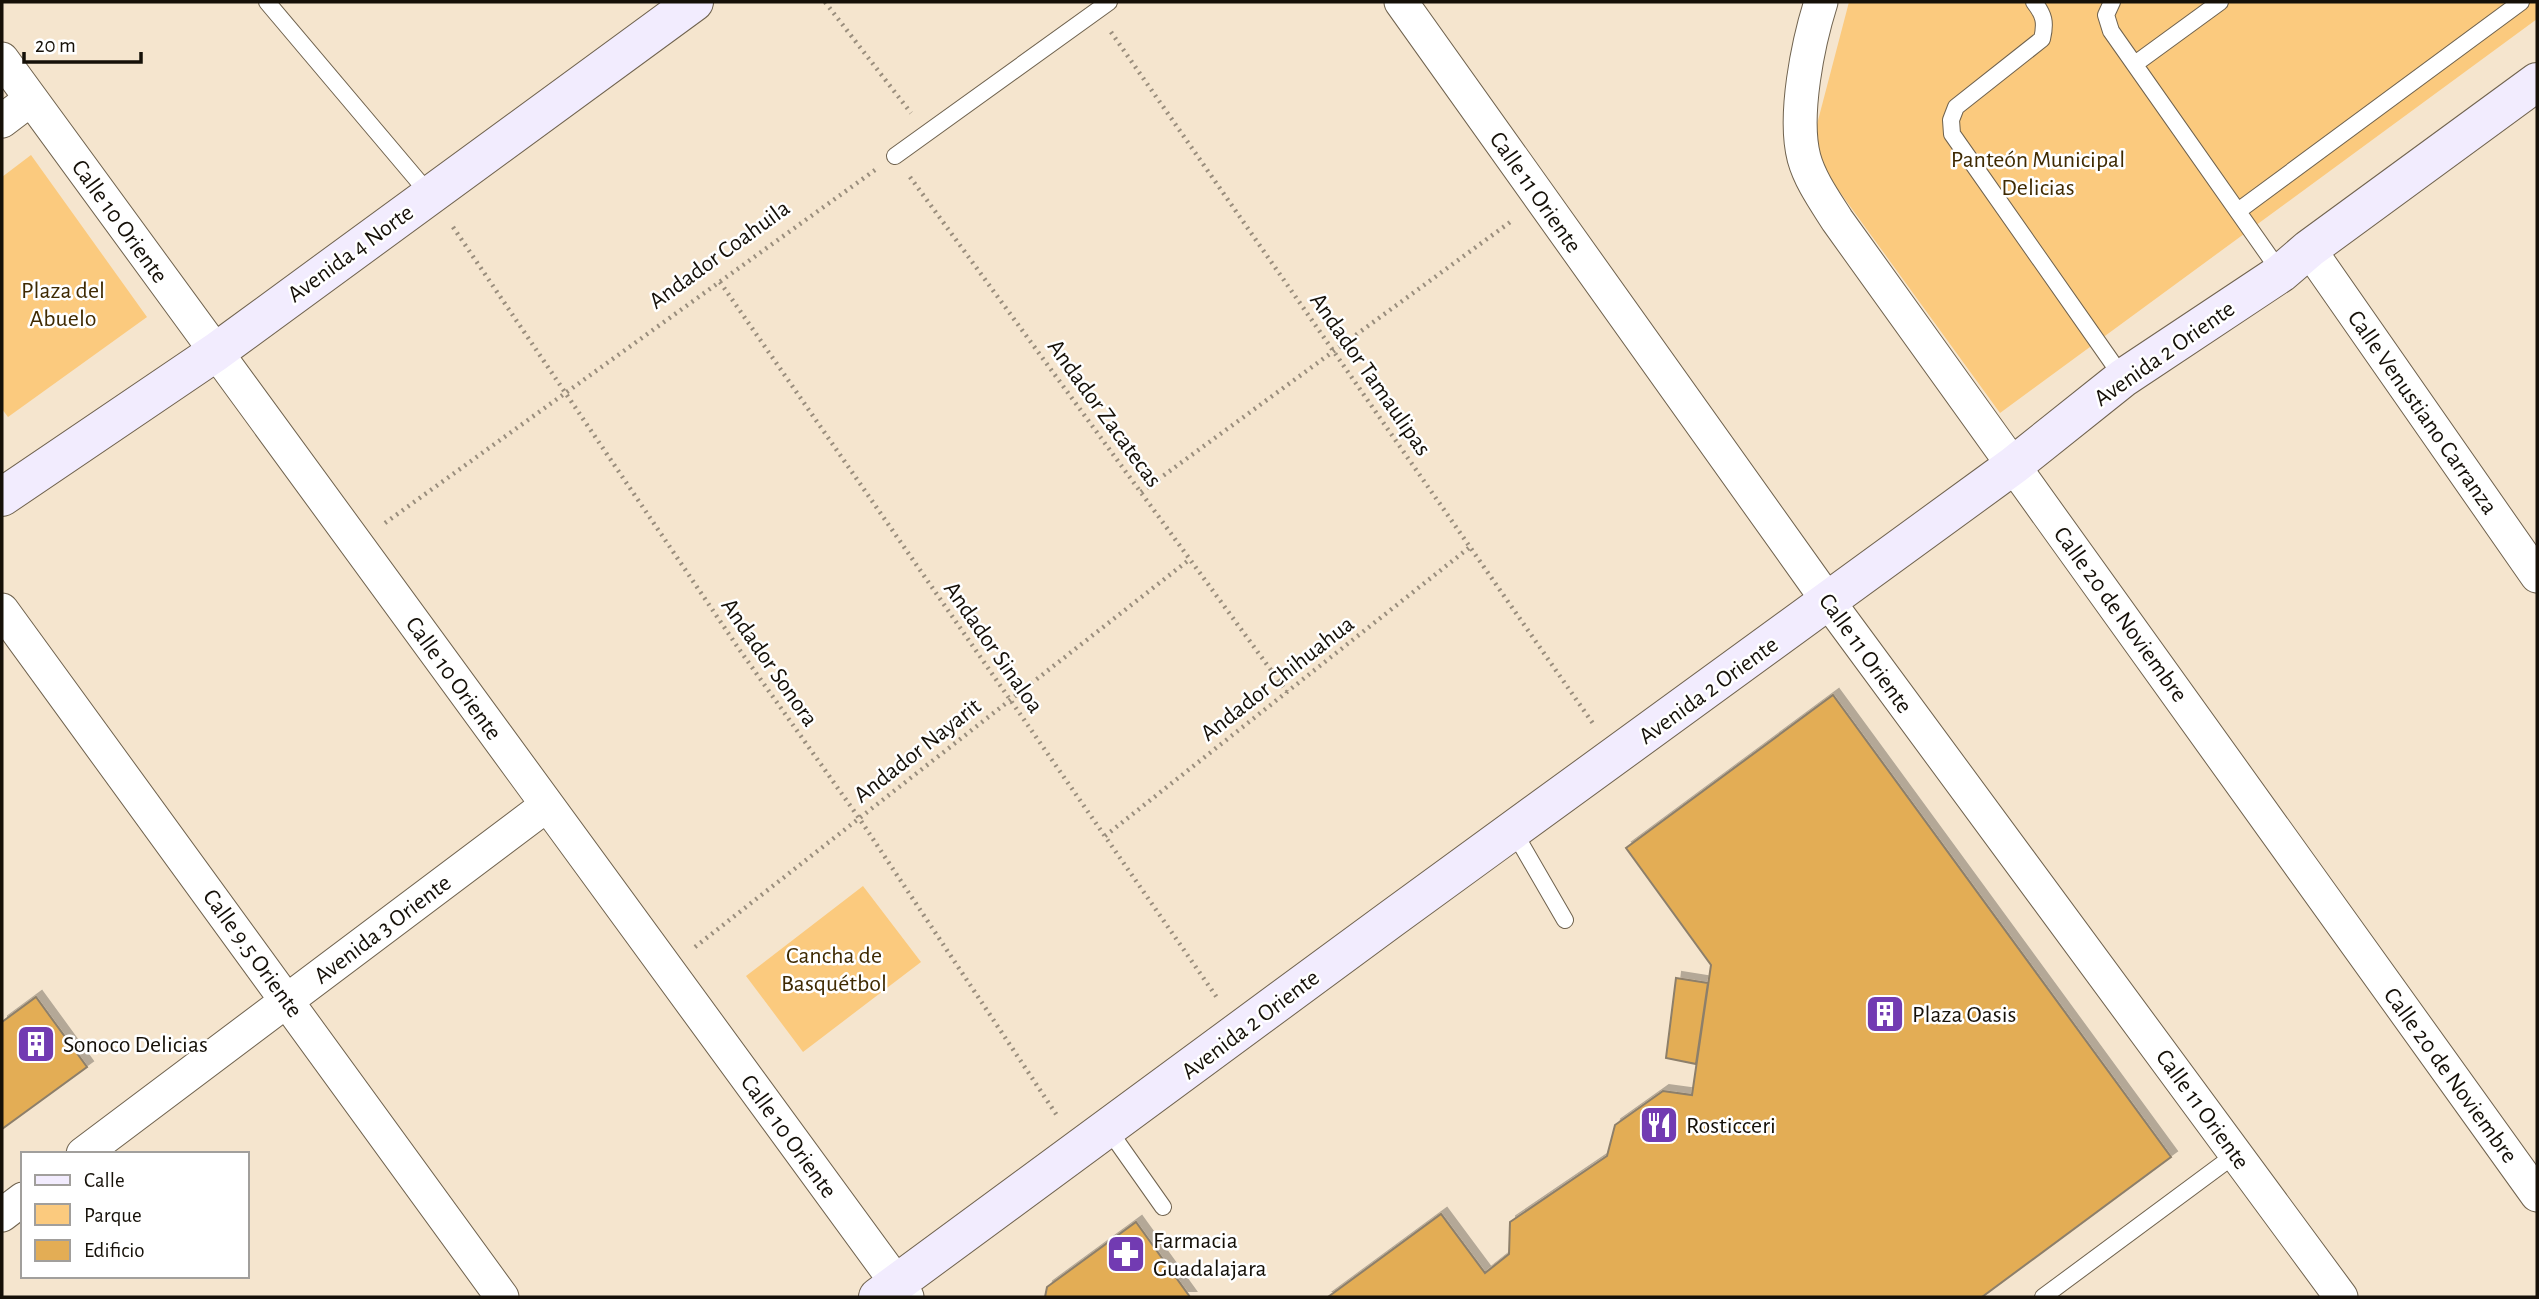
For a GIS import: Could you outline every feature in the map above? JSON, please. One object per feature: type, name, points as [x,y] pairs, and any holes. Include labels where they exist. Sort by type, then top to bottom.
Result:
[{"type":"street","name":"Avenida 4 Norte","points":[[2,497],[215,352],[694,2]]},
{"type":"street","name":"Calle 11 Oriente","points":[[1401,2],[1828,601],[2236,1154],[2329,1293]]},
{"type":"street","name":"Calle 20 de Noviembre","points":[[1821,2],[1805,74],[1800,131],[1804,159],[1820,193],[2537,1195]]},
{"type":"street","name":"Calle 10 Oriente","points":[[2,59],[666,969],[894,1293]]},
{"type":"street","name":"Avenida 2 Oriente","points":[[894,1293],[1094,1139],[2014,465],[2123,379],[2295,261],[2537,82]]},
{"type":"street","points":[[2,121],[31,99]]},
{"type":"street","name":"Calle Venustiano Carranza","points":[[2295,261],[2537,576]]},
{"type":"street","name":"Calle 9.5 Oriente","points":[[2,610],[502,1297]]},
{"type":"street","name":"Avenida 3 Oriente","points":[[86,1152],[547,805]]},
{"type":"street","points":[[2,1215],[21,1201]]},
{"type":"lane","points":[[267,2],[430,195]]},
{"type":"lane","points":[[2034,2],[2044,15],[2042,39],[1955,107],[1951,120],[1952,134],[2123,379]]},
{"type":"lane","points":[[2112,2],[2106,15],[2111,31],[2238,211],[2295,261]]},
{"type":"lane","points":[[2135,64],[2220,2]]},
{"type":"lane","points":[[2238,211],[2521,2]]},
{"type":"lane","points":[[895,156],[1103,6]]},
{"type":"lane","points":[[1514,832],[1565,920]]},
{"type":"lane","points":[[1094,1139],[1163,1207]]},
{"type":"lane","points":[[2043,1297],[2236,1154]]},
{"type":"path","points":[[825,2],[926,133]]},
{"type":"path","name":"Andador Tamaulipas","points":[[1103,6],[1334,351],[1616,757]]},
{"type":"path","name":"Andador Coahuila","points":[[356,543],[895,156]]},
{"type":"path","name":"Andador Zacatecas","points":[[895,156],[1287,692]]},
{"type":"path","name":"Andador Sonora","points":[[430,195],[739,649],[1094,1139]]},
{"type":"path","points":[[1141,492],[1542,200]]},
{"type":"path","name":"Andador Sinaloa","points":[[720,282],[1240,1031]]},
{"type":"path","name":"Andador Chihuahua","points":[[1105,836],[1471,547]]},
{"type":"path","name":"Andador Nayarit","points":[[666,969],[1190,559]]},
{"type":"green space","name":"Panteón Municipal Delicias","points":[[1849,2],[2537,2],[2537,19],[2000,413],[1810,151]]},
{"type":"green space","name":"Plaza del Abuelo","points":[[31,155],[147,317],[8,417],[2,409],[2,177]]},
{"type":"green space","name":"Cancha de Basquétbol","points":[[863,886],[921,962],[803,1052],[746,976]]},
{"type":"building","name":"Plaza Oasis","points":[[1833,695],[2171,1157],[1982,1297],[1328,1297],[1441,1214],[1485,1273],[1509,1254],[1510,1222],[1607,1156],[1615,1125],[1663,1091],[1692,1095],[1711,965],[1626,848]]},
{"type":"building","points":[[1676,978],[1708,983],[1696,1064],[1666,1058]]},
{"type":"building","name":"Sonoco Delicias","points":[[36,997],[87,1067],[2,1129],[2,1022]]},
{"type":"building","name":"Farmacia Guadalajara","points":[[1136,1222],[1190,1297],[1045,1297],[1047,1287]]},
{"type":"place","name":"Plaza Oasis","points":[[1885,1014]]},
{"type":"place","name":"Sonoco Delicias","points":[[36,1044]]},
{"type":"place","name":"Rosticceri","points":[[1659,1125]]},
{"type":"place","name":"Farmacia Guadalajara","points":[[1126,1254]]}]
